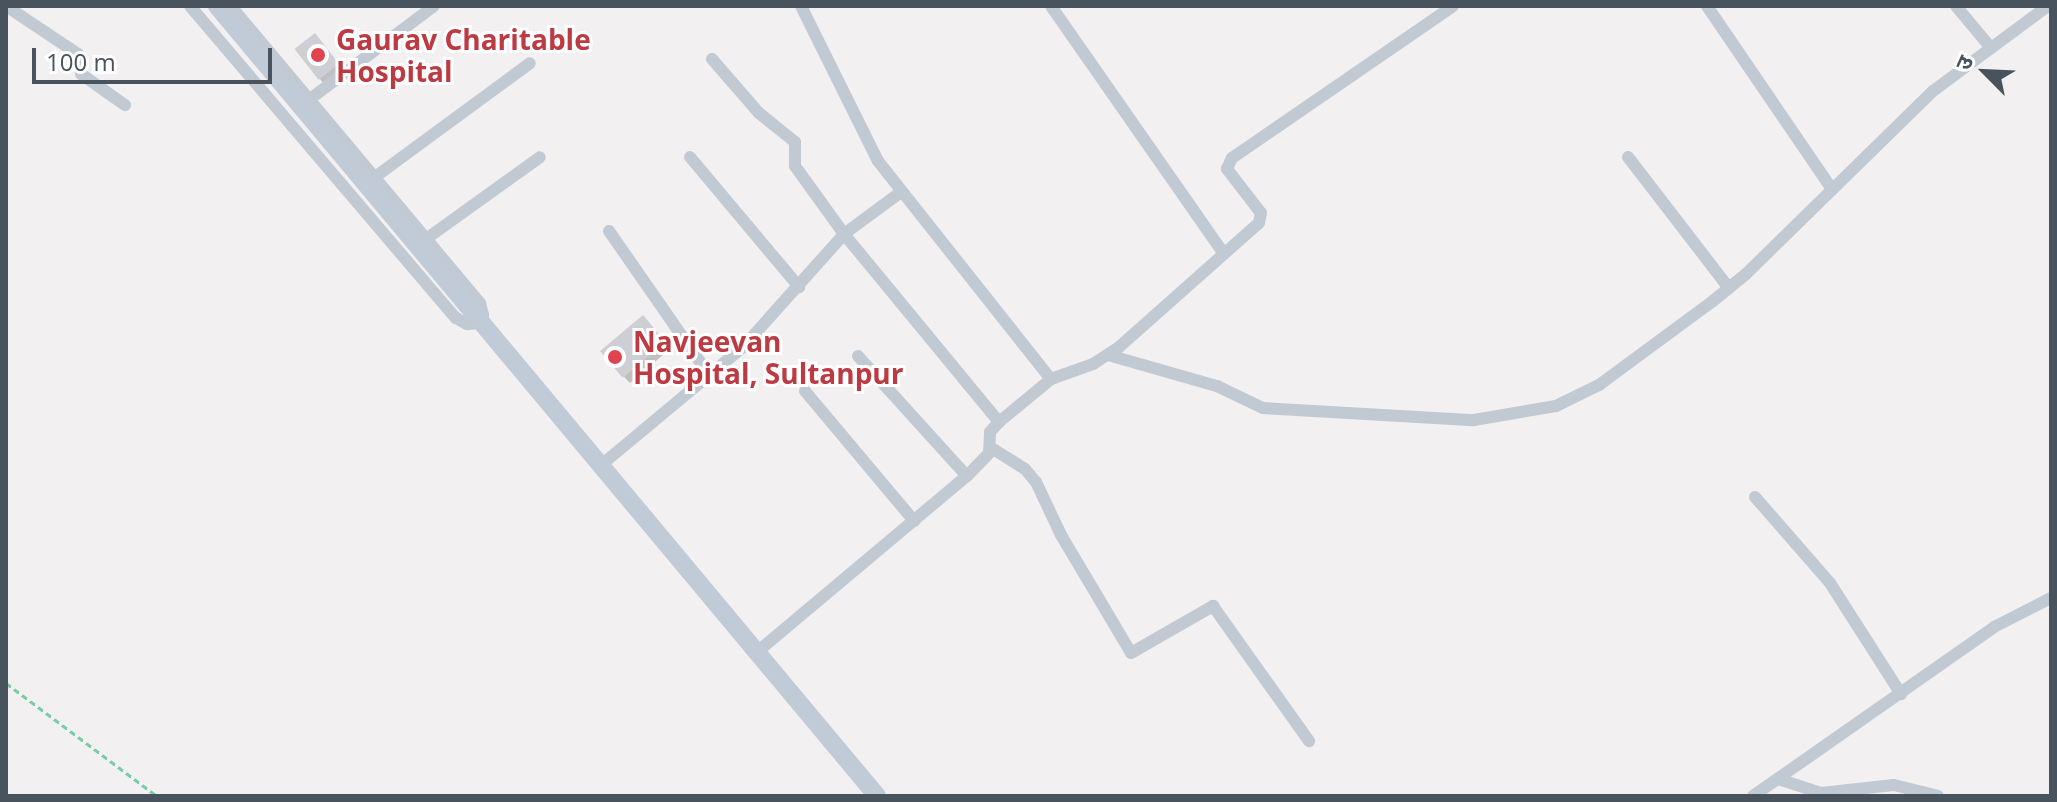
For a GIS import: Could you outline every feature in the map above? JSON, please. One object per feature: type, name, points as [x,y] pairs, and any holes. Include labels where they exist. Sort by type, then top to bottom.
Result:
[{"type":"street","points":[[6,6],[78,54],[81,74],[125,105]]},
{"type":"street","points":[[190,6],[456,318],[467,324],[480,323]]},
{"type":"street","points":[[217,6],[877,796]]},
{"type":"street","points":[[231,6],[480,303],[483,315],[480,323]]},
{"type":"street","points":[[310,99],[417,11],[434,6]]},
{"type":"street","points":[[1051,6],[1224,254]]},
{"type":"street","points":[[757,652],[985,459],[990,447],[990,432],[999,422],[1051,379],[1108,355],[1262,218],[1227,169],[1232,158],[1453,6]]},
{"type":"street","points":[[1707,6],[1832,189]]},
{"type":"street","points":[[1956,6],[1991,48]]},
{"type":"street","points":[[1108,355],[1217,386],[1263,408],[1474,420],[1531,413],[1579,397],[1729,288],[1933,91],[2048,6]]},
{"type":"street","points":[[803,7],[871,149],[901,192],[1051,379]]},
{"type":"street","points":[[712,59],[764,119],[795,142],[795,166],[844,234],[999,422]]},
{"type":"street","points":[[375,177],[530,63]]},
{"type":"street","points":[[426,239],[540,157]]},
{"type":"street","points":[[690,157],[799,287]]},
{"type":"street","points":[[1628,157],[1729,288]]},
{"type":"street","points":[[600,466],[750,341],[844,234],[901,192]]},
{"type":"street","points":[[609,231],[709,375]]},
{"type":"street","points":[[858,356],[967,476]]},
{"type":"street","points":[[805,391],[914,521]]},
{"type":"street","points":[[990,447],[1031,474],[1061,535],[1131,653],[1213,606],[1309,741]]},
{"type":"street","points":[[1755,497],[1830,583],[1901,694]]},
{"type":"street","points":[[1753,796],[1994,627],[2051,598]]},
{"type":"street","points":[[1778,779],[1821,793],[1894,785],[1938,796]]},
{"type":"path","points":[[6,683],[157,796]]},
{"type":"building","points":[[315,33],[339,64],[319,80],[295,49]]},
{"type":"building","points":[[643,315],[665,342],[623,378],[600,351]]},
{"type":"place","name":"Gaurav Charitable Hospital","points":[[318,55]]},
{"type":"place","name":"Navjeevan Hospital, Sultanpur","points":[[615,357]]}]
